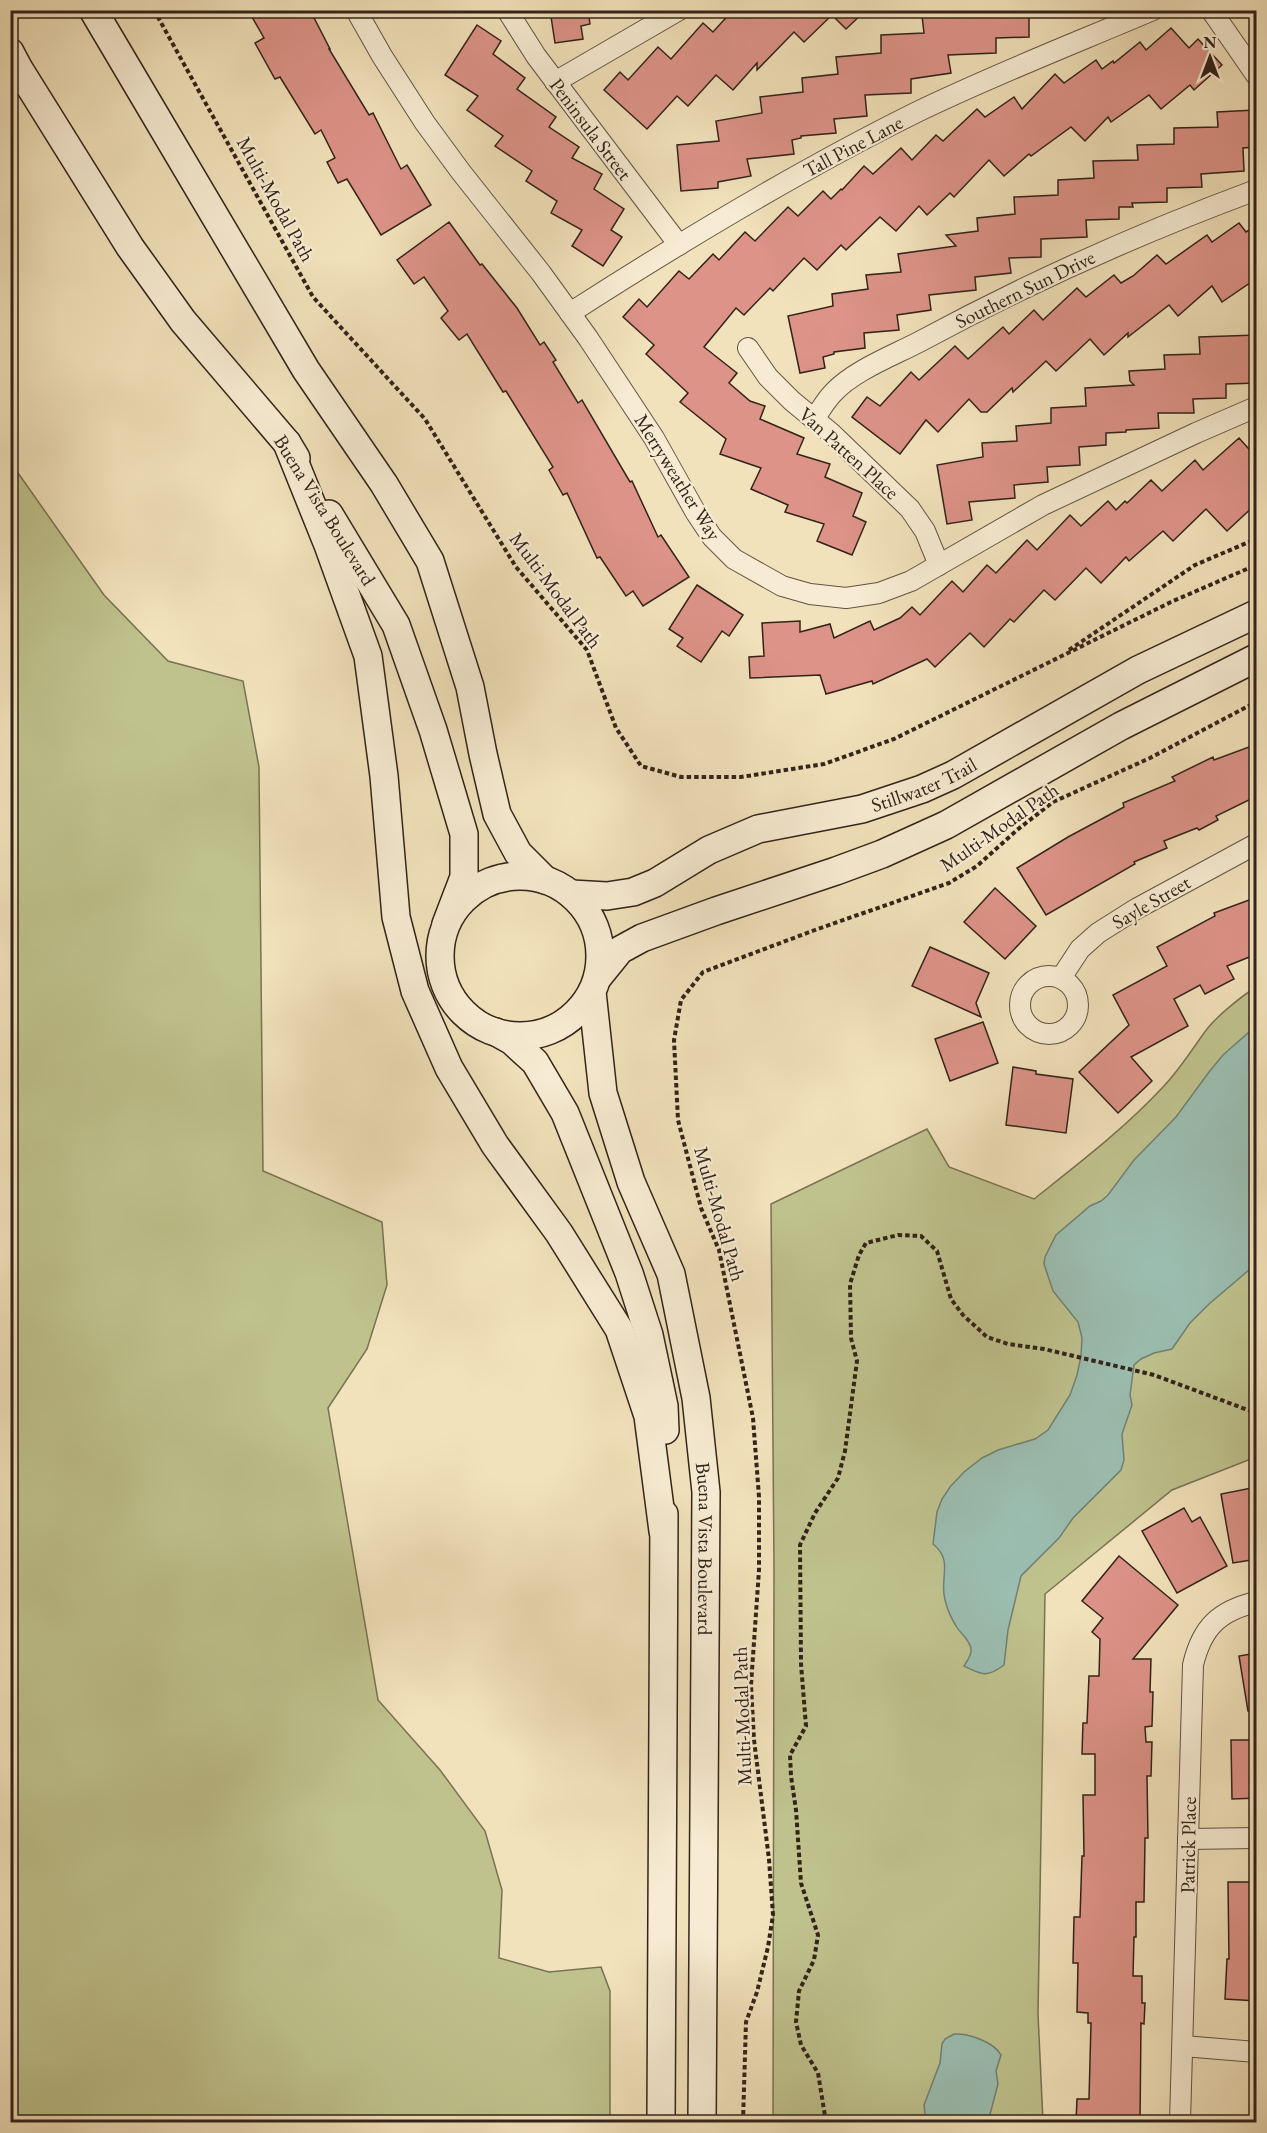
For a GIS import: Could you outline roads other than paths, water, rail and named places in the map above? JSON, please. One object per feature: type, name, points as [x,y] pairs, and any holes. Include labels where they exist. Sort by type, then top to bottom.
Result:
[{"type":"main road","name":"Buena Vista Boulevard","points":[[93,10],[306,370],[384,484],[430,561],[470,687],[497,814],[518,853],[545,880]]},
{"type":"main road","name":"Buena Vista Boulevard","points":[[13,59],[130,247],[183,321],[287,443],[396,625],[433,730],[464,834],[464,878],[446,924],[440,948],[441,972],[450,996],[465,1015],[486,1029],[510,1036],[535,1035],[558,1027],[578,1012],[596,984]]},
{"type":"main road","points":[[287,443],[328,545],[368,656],[384,776],[396,917],[415,991],[449,1068],[489,1135],[559,1233],[619,1329],[648,1416],[663,1531]]},
{"type":"main road","name":"Stillwater Trail","points":[[572,894],[607,896],[633,892],[655,883],[709,850],[758,829],[862,809],[922,789],[953,775],[1138,670],[1257,614]]},
{"type":"main road","points":[[596,984],[620,950],[642,938],[882,854],[946,825],[1130,721],[1257,658]]},
{"type":"main road","name":"Buena Vista Boulevard","points":[[446,924],[459,904],[477,889],[499,879],[522,876],[545,880],[572,894],[588,913],[598,935],[601,958],[596,984],[603,1093],[631,1182],[671,1274],[696,1398],[706,1492],[702,2122]]},
{"type":"main road","name":"Buena Vista Boulevard","points":[[496,1032],[512,1041],[535,1062],[565,1113],[629,1273],[649,1335],[664,1406],[667,1482],[663,1531],[661,2122]]},
{"type":"street","name":"Merryweather Way","points":[[356,10],[425,123],[542,273],[570,313],[654,438],[712,537],[734,559],[782,586],[810,594],[846,598],[879,593],[911,581],[1043,505],[1257,407]]},
{"type":"street","name":"Peninsula Street","points":[[507,10],[555,82],[679,245]]},
{"type":"street","points":[[555,82],[679,10]]},
{"type":"street","name":"Tall Pine Lane","points":[[570,313],[679,245],[840,151],[995,76],[1153,10]]},
{"type":"street","points":[[1211,10],[1255,70]]},
{"type":"street","name":"Southern Sun Drive","points":[[814,419],[833,393],[853,377],[935,333],[1096,254],[1199,211],[1257,190]]},
{"type":"street","name":"Van Patten Place","points":[[748,348],[768,377],[792,401],[831,433],[910,509],[925,531],[939,565]]},
{"type":"street","name":"Sayle Street","points":[[1061,978],[1080,950],[1098,933],[1136,909],[1257,844]]},
{"type":"street","name":"Patrick Place","points":[[1180,2122],[1193,1665],[1197,1645],[1209,1627],[1225,1613],[1257,1602]]},
{"type":"street","points":[[1188,1839],[1257,1838]]},
{"type":"street","points":[[1183,2046],[1257,2052]]}]
